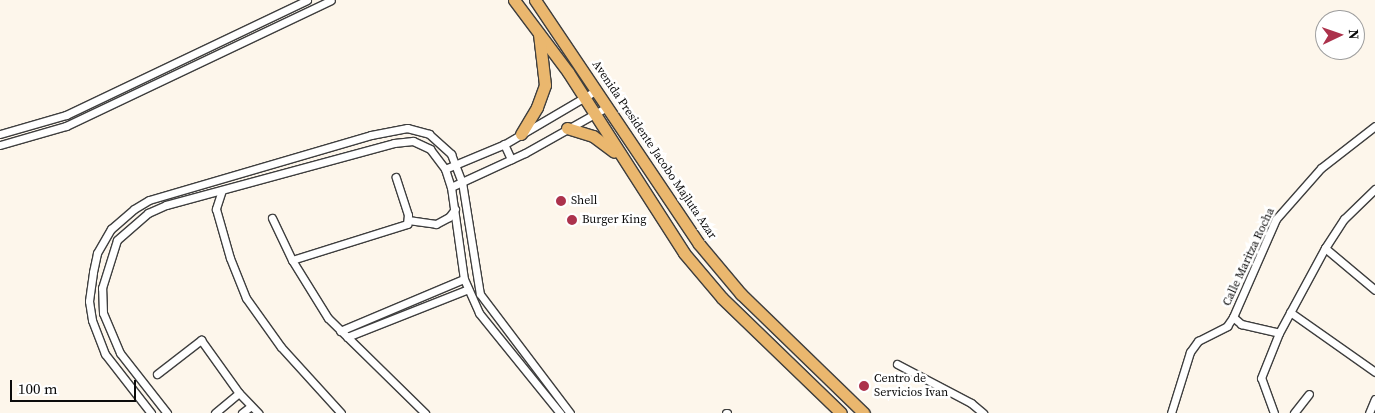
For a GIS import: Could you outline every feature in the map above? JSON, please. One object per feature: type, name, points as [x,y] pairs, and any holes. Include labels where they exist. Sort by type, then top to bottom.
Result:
[{"type":"main road","points":[[514,0],[539,32],[595,114],[622,161],[670,233],[722,298],[841,413]]},
{"type":"main road","name":"Avenida Presidente Jacobo Majluta Azar","points":[[535,0],[597,90],[673,208],[725,275],[864,413]]},
{"type":"main road","points":[[521,134],[537,108],[545,85],[539,32]]},
{"type":"main road","points":[[567,128],[593,136],[622,161]]},
{"type":"street","points":[[0,134],[66,115],[307,0]]},
{"type":"street","points":[[0,145],[66,126],[331,0]]},
{"type":"street","points":[[445,169],[504,144],[597,90]]},
{"type":"street","points":[[452,187],[511,159],[608,107]]},
{"type":"street","name":"Calle Maritza Rocha","points":[[1172,413],[1190,352],[1198,341],[1227,326],[1233,317],[1276,219],[1321,168],[1375,126]]},
{"type":"street","points":[[152,413],[105,354],[95,331],[89,301],[97,253],[112,229],[134,209],[149,200],[398,128],[418,130],[438,140],[457,164],[462,182],[478,286],[485,304],[570,413]]},
{"type":"street","points":[[167,413],[120,354],[108,329],[103,313],[106,270],[117,240],[148,213],[222,190],[394,143],[413,141],[430,149],[445,169],[452,187],[464,278],[468,289],[497,338],[560,413]]},
{"type":"street","points":[[504,144],[511,159]]},
{"type":"street","points":[[396,177],[408,220]]},
{"type":"street","points":[[1274,413],[1261,378],[1279,333],[1325,248],[1344,219],[1375,189]]},
{"type":"street","points":[[222,190],[216,209],[230,258],[246,298],[281,347],[341,413]]},
{"type":"street","points":[[408,220],[436,224],[455,209]]},
{"type":"street","points":[[272,218],[292,260],[340,331],[425,413]]},
{"type":"street","points":[[292,260],[402,226],[408,220]]},
{"type":"street","points":[[1325,248],[1375,290]]},
{"type":"street","points":[[340,331],[464,278]]},
{"type":"street","points":[[346,338],[468,289]]},
{"type":"street","points":[[1290,312],[1375,372]]},
{"type":"street","points":[[1233,317],[1241,324],[1279,333]]},
{"type":"street","points":[[157,374],[201,340],[239,393],[258,413]]},
{"type":"street","points":[[897,364],[972,403],[983,413]]},
{"type":"street","points":[[215,413],[239,393]]},
{"type":"street","points":[[1294,413],[1309,394]]},
{"type":"street","points":[[1369,413],[1375,399]]},
{"type":"street","points":[[242,413],[251,406]]},
{"type":"place","name":"Shell","points":[[561,201]]},
{"type":"place","name":"Burger King","points":[[572,220]]},
{"type":"place","name":"Centro de Servicios Ivan","points":[[864,386]]}]
